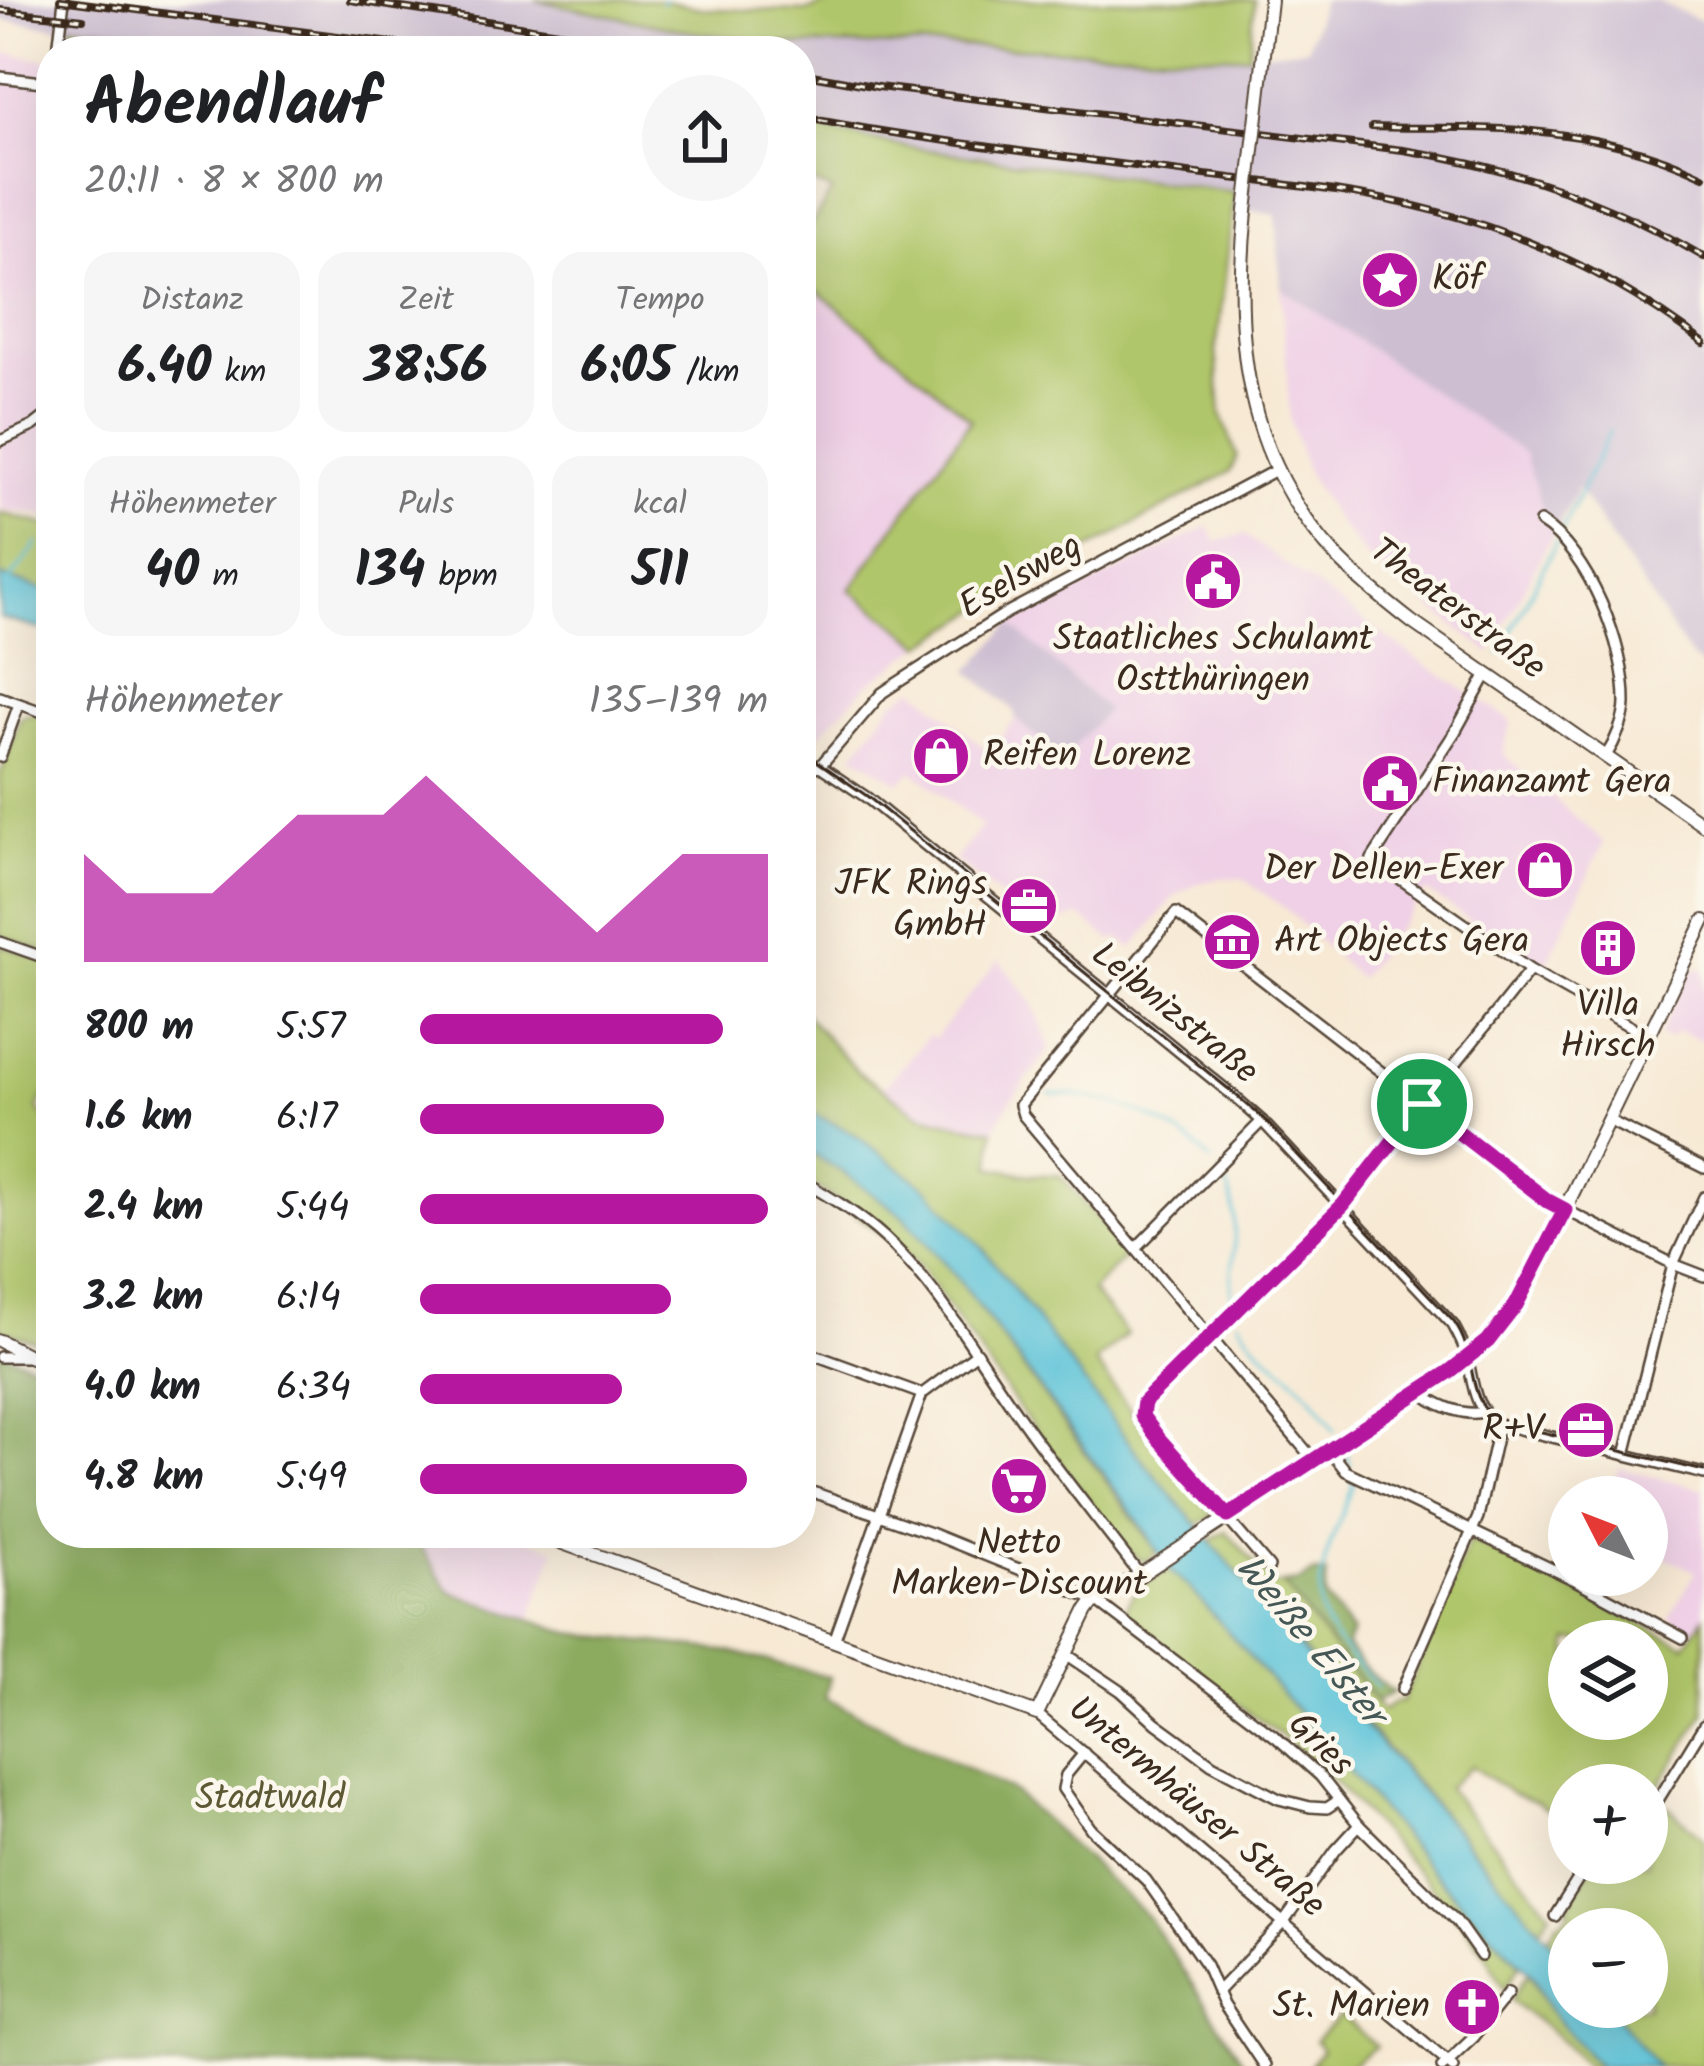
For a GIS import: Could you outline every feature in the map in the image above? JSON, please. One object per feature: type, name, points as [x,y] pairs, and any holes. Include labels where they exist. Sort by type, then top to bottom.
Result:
[{"type":"main road","name":"Theaterstraße","points":[[1270,0],[1241,262],[1246,379],[1276,470],[1295,504],[1336,556],[1370,588],[1704,825]]},
{"type":"main road","points":[[1037,1714],[1096,1600],[1468,1359],[1506,1320],[1565,1210],[1704,921]]},
{"type":"main road","points":[[0,1341],[36,1358]]},
{"type":"main road","name":"Untermhäuser Straße","points":[[577,1548],[1037,1714]]},
{"type":"street","points":[[60,36],[64,0]]},
{"type":"street","points":[[0,77],[36,81]]},
{"type":"street","points":[[0,441],[36,424]]},
{"type":"street","name":"Eselsweg","points":[[820,766],[883,693],[916,671],[1006,613],[1276,470]]},
{"type":"street","points":[[1540,522],[1565,542],[1602,603],[1615,638],[1625,706],[1606,756]]},
{"type":"street","points":[[1486,674],[1455,732],[1372,860],[1530,970],[1647,1036]]},
{"type":"street","points":[[0,697],[36,710]]},
{"type":"street","points":[[0,757],[19,704]]},
{"type":"street","points":[[816,767],[820,766]]},
{"type":"street","name":"Leibnizstraße","points":[[820,766],[866,797],[1262,1121],[1453,1325],[1483,1412]]},
{"type":"street","points":[[1313,1459],[1023,1115],[1020,1105],[1176,914],[1548,1201],[1704,1276]]},
{"type":"street","points":[[0,942],[36,955]]},
{"type":"street","points":[[1269,1567],[1159,1439],[1142,1416],[1144,1402],[1342,1206],[1530,970]]},
{"type":"street","points":[[1607,1120],[1704,1168]]},
{"type":"street","points":[[1136,1248],[1262,1121]]},
{"type":"street","points":[[816,1190],[882,1235],[918,1271],[1018,1414],[1145,1572]]},
{"type":"street","points":[[1625,1455],[1673,1264],[1704,1197]]},
{"type":"street","points":[[834,1640],[922,1394],[977,1353]]},
{"type":"street","points":[[816,1355],[922,1394]]},
{"type":"street","points":[[0,1358],[31,1357]]},
{"type":"street","points":[[1418,1390],[1471,1415],[1483,1412],[1499,1424],[1704,1474]]},
{"type":"street","points":[[1402,1689],[1472,1532],[1499,1424]]},
{"type":"street","points":[[1329,1449],[1346,1471],[1577,1581],[1683,1638]]},
{"type":"street","name":"Gries","points":[[816,1493],[931,1533],[1096,1600],[1320,1776],[1359,1825],[1441,1904],[1481,1956]]},
{"type":"street","points":[[1066,1654],[1212,1764],[1279,1799],[1327,1808],[1339,1800]]},
{"type":"street","name":"Untermhäuser Straße","points":[[1037,1714],[1448,2064]]},
{"type":"street","points":[[1668,1783],[1704,1725]]},
{"type":"street","points":[[1084,1753],[1066,1775],[1064,1789],[1091,1829],[1146,1880],[1206,1965],[1223,2005],[1264,2066]]},
{"type":"street","points":[[1217,1992],[1284,1922],[1359,1825]]},
{"type":"street","points":[[1448,2064],[1508,1993]]},
{"type":"shaded area","points":[[0,0],[536,0],[725,36],[128,36],[0,20]]},
{"type":"shaded area","points":[[1322,0],[1654,0],[1704,22],[1704,668],[1691,658],[1578,489],[1552,536],[1524,453],[1281,288],[1276,215],[816,133],[816,45],[1237,56],[1307,48]]},
{"type":"shaded area","points":[[0,52],[36,58],[36,514],[0,509]]},
{"type":"shaded area","points":[[1281,288],[1525,453],[1552,536],[1490,653],[1369,560],[1337,522],[1307,474],[1290,420]]},
{"type":"shaded area","points":[[816,289],[972,419],[850,590],[923,645],[868,684],[816,739]]},
{"type":"shaded area","points":[[1209,526],[1216,542],[1244,534],[1512,721],[1503,751],[1507,758],[1604,842],[1544,970],[1426,891],[1359,979],[1286,909],[1242,878],[1199,883],[1175,896],[1133,948],[1117,937],[1113,942],[1081,917],[1036,925],[955,860],[982,826],[912,770],[900,783],[854,754],[893,702],[915,688],[988,751],[1016,719],[1062,759],[1107,710],[1011,624]]},
{"type":"shaded area","points":[[1011,624],[1107,710],[1062,760],[969,671]]},
{"type":"shaded area","points":[[999,960],[1033,1002],[1050,1048],[994,1130],[919,1114],[882,1089],[929,1035],[934,1038]]},
{"type":"shaded area","points":[[1690,970],[1704,971],[1704,1041],[1676,1031],[1671,1039],[1659,1035]]},
{"type":"shaded area","points":[[1619,1468],[1651,1476],[1617,1476]]},
{"type":"shaded area","points":[[1668,1480],[1704,1489],[1704,1618],[1694,1632],[1669,1617],[1696,1572],[1668,1558]]},
{"type":"shaded area","points":[[421,1548],[556,1549],[531,1618],[449,1592]]},
{"type":"green space","points":[[536,0],[658,0],[707,9],[808,11],[836,0],[1255,0],[1249,55],[1237,56],[816,45],[816,36],[692,32]]},
{"type":"green space","points":[[72,25],[174,36],[72,36]]},
{"type":"green space","points":[[816,127],[900,146],[1235,192],[1216,351],[1221,414],[1237,456],[1230,472],[997,599],[923,645],[850,590],[971,419],[816,290],[816,216],[832,191],[816,184]]},
{"type":"green space","points":[[0,513],[36,522],[36,587],[0,576]]},
{"type":"green space","points":[[36,714],[36,949],[0,935],[0,776],[20,718]]},
{"type":"green space","points":[[0,945],[36,957],[36,1342],[0,1329]]},
{"type":"green space","points":[[816,1026],[858,1072],[919,1114],[994,1130],[991,1167],[1060,1175],[1128,1253],[1092,1291],[1127,1334],[1095,1362],[1214,1515],[1197,1525],[854,1134],[816,1115]]},
{"type":"green space","points":[[816,1157],[904,1216],[956,1276],[1158,1552],[1144,1562],[1130,1552],[1022,1413],[919,1266],[897,1244],[816,1187]]},
{"type":"green space","name":"Stadtwald","points":[[0,1352],[36,1365],[36,1548],[422,1548],[450,1592],[571,1633],[732,1652],[830,1677],[825,1698],[1014,1792],[1148,1917],[1246,2066],[0,2066]]},
{"type":"green space","points":[[1226,1531],[1274,1585],[1283,1584],[1382,1711],[1404,1698],[1470,1540],[1548,1578],[1548,1596],[1585,1596],[1634,1620],[1548,1620],[1548,1740],[1668,1740],[1668,1637],[1685,1645],[1704,1618],[1704,1714],[1668,1771],[1668,1764],[1548,1764],[1548,1811],[1512,1794],[1471,1766],[1447,1788],[1548,1908],[1540,1929],[1210,1541]]},
{"type":"green space","points":[[1169,1569],[1339,1759],[1431,1871],[1520,1964],[1505,1989],[1461,1920],[1338,1785],[1125,1614],[1135,1593]]},
{"type":"green space","points":[[1313,1573],[1326,1574],[1325,1598],[1352,1633],[1346,1646],[1394,1692],[1376,1702],[1283,1584],[1299,1582]]},
{"type":"green space","points":[[1668,1807],[1704,1838],[1704,2066],[1658,2066],[1626,2028],[1668,2028],[1668,1908],[1567,1907],[1581,1884],[1668,1884]]},
{"type":"green space","points":[[1529,1972],[1548,2005],[1548,2028],[1565,2028],[1599,2066],[1587,2066],[1511,2000]]},
{"type":"green space","points":[[1341,2016],[1376,2046],[1351,2066],[1309,2066],[1322,2051],[1315,2041]]},
{"type":"water","points":[[0,576],[36,587],[36,628],[0,618]]},
{"type":"water","points":[[816,1115],[854,1134],[928,1189],[983,1248],[1144,1462],[1548,1938],[1548,2004],[1534,1977],[1431,1871],[1339,1759],[1171,1572],[1137,1519],[956,1276],[904,1216],[816,1157]]},
{"type":"water","points":[[1565,2028],[1626,2028],[1658,2066],[1599,2066]]},
{"type":"waterway","points":[[1561,532],[1610,431]]},
{"type":"waterway","points":[[1500,653],[1557,541]]},
{"type":"waterway","points":[[10,580],[36,546]]},
{"type":"waterway","points":[[1051,1094],[1095,1099],[1138,1112],[1177,1133],[1211,1161]]},
{"type":"waterway","points":[[1221,1174],[1234,1216],[1234,1303]]},
{"type":"waterway","points":[[1238,1319],[1258,1346],[1309,1394],[1335,1430]]},
{"type":"waterway","points":[[1346,1449],[1350,1465]]},
{"type":"waterway","name":"Weiße Elster","points":[[1352,1479],[1323,1569],[1320,1603],[1333,1636],[1377,1687]]},
{"type":"tram line","points":[[816,760],[867,796],[1264,1119],[1454,1322],[1463,1337],[1478,1396],[1496,1418],[1704,1471]]},
{"type":"railway","points":[[60,0],[338,36]]},
{"type":"railway","points":[[350,0],[584,36]]},
{"type":"railway","points":[[0,10],[83,19]]},
{"type":"railway","points":[[816,76],[1443,157],[1559,188],[1704,257]]},
{"type":"railway","points":[[816,120],[1404,203],[1471,221],[1542,248],[1642,300],[1704,343]]},
{"type":"railway","points":[[1372,127],[1554,133],[1642,152],[1704,176]]},
{"type":"place","name":"Köf","points":[[1390,280]]},
{"type":"place","name":"Staatliches Schulamt Ostthüringen","points":[[1213,581]]},
{"type":"place","name":"Reifen Lorenz","points":[[941,756]]},
{"type":"place","name":"Finanzamt Gera","points":[[1390,783]]},
{"type":"place","name":"Der Dellen-Exer","points":[[1545,870]]},
{"type":"place","name":"JFK Rings GmbH","points":[[1029,906]]},
{"type":"place","name":"Art Objects Gera","points":[[1232,942]]},
{"type":"place","name":"Villa Hirsch","points":[[1608,948]]},
{"type":"place","name":"R+V","points":[[1586,1430]]},
{"type":"place","name":"Netto Marken-Discount","points":[[1019,1486]]},
{"type":"place","name":"St. Marien","points":[[1472,2007]]},
{"type":"route","points":[[1422,1104],[1565,1210],[1516,1305],[1488,1341],[1449,1372],[1228,1516],[1142,1416],[1144,1402],[1343,1205],[1422,1104]]}]
